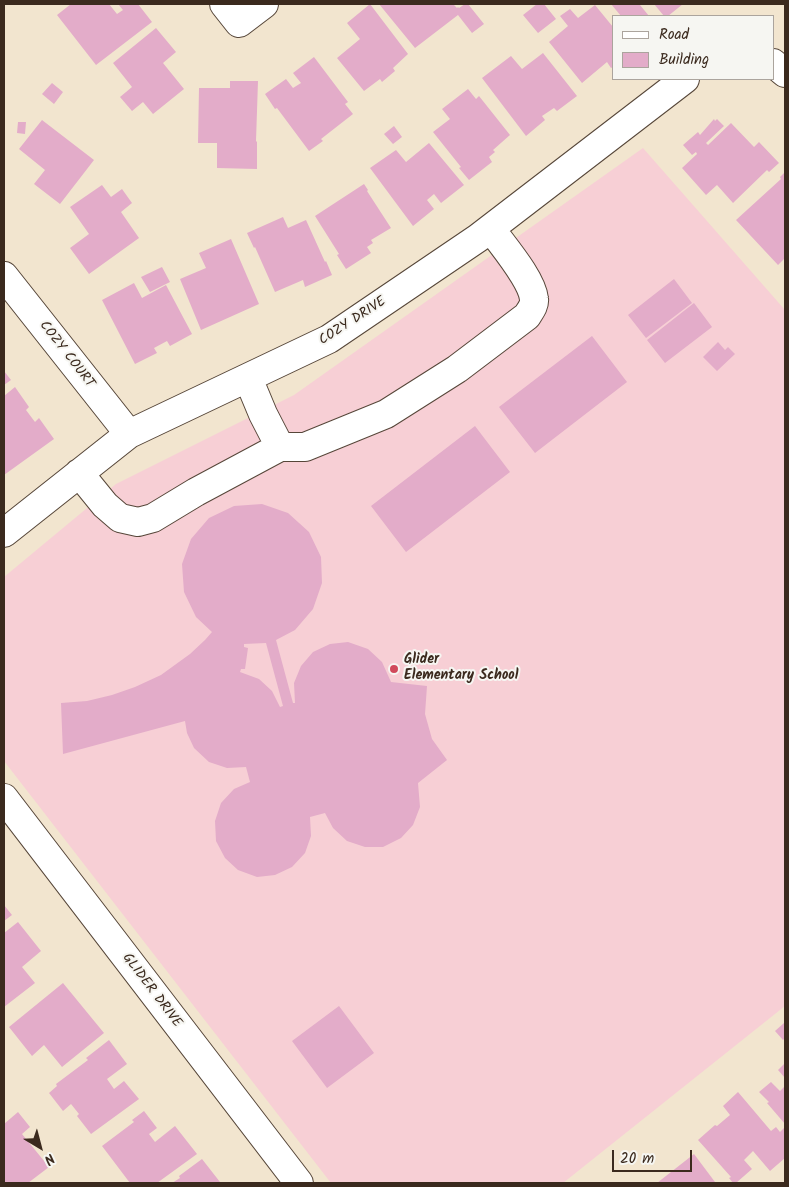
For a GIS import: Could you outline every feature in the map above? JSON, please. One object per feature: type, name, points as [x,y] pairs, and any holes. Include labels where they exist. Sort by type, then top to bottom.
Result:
[{"type":"street","points":[[224,4],[239,23],[264,4]]},
{"type":"street","points":[[774,63],[785,73]]},
{"type":"street","name":"COZY DRIVE","points":[[4,533],[129,434],[329,339],[491,229],[684,80]]},
{"type":"street","points":[[79,473],[105,505],[120,518],[138,522],[153,518],[196,492],[280,447],[305,446],[386,414],[458,369],[527,316],[534,300],[530,285],[491,229]]},
{"type":"street","name":"COZY COURT","points":[[4,276],[129,434]]},
{"type":"street","points":[[248,378],[263,414],[280,447]]},
{"type":"street","name":"GLIDER DRIVE","points":[[4,798],[299,1183]]},
{"type":"shaded area","name":"Glider Elementary School","points":[[643,148],[785,310],[785,1006],[563,1183],[331,1183],[4,761],[4,577],[116,484],[294,395]]},
{"type":"building","points":[[71,4],[109,4],[117,14],[123,10],[118,4],[138,4],[152,22],[96,65],[57,15]]},
{"type":"building","points":[[370,4],[408,54],[393,68],[395,71],[382,82],[380,79],[364,91],[337,58],[360,39],[347,23]]},
{"type":"building","points":[[379,4],[453,4],[459,8],[468,4],[484,24],[472,33],[458,15],[415,48]]},
{"type":"building","points":[[537,4],[544,4],[556,19],[538,33],[523,15]]},
{"type":"building","points":[[611,4],[641,4],[648,15],[620,15]]},
{"type":"building","points":[[654,4],[683,4],[669,15],[663,15]]},
{"type":"building","points":[[595,5],[612,26],[612,68],[607,62],[582,83],[549,42],[568,26],[560,16],[570,9],[578,18]]},
{"type":"building","points":[[156,28],[176,52],[163,63],[184,89],[153,114],[143,102],[132,111],[120,97],[132,87],[113,63]]},
{"type":"building","points":[[543,53],[577,96],[557,111],[554,108],[542,116],[545,120],[526,136],[482,78],[511,56],[522,69]]},
{"type":"building","points":[[314,57],[348,102],[345,104],[353,114],[309,151],[265,94],[286,79],[293,88],[301,83],[293,73]]},
{"type":"building","points":[[230,81],[258,81],[257,169],[217,168],[217,143],[198,143],[199,88],[230,88]]},
{"type":"building","points":[[52,83],[63,92],[54,104],[42,94]]},
{"type":"building","points":[[468,89],[476,99],[479,96],[510,135],[493,150],[495,152],[489,157],[492,162],[469,180],[433,132],[450,119],[442,109]]},
{"type":"building","points":[[714,119],[715,121],[717,119],[724,126],[706,143],[708,145],[731,123],[754,147],[759,142],[779,163],[769,172],[767,170],[733,203],[717,185],[706,195],[682,168],[697,154],[696,152],[692,155],[683,145],[698,132],[700,135]]},
{"type":"building","points":[[42,120],[94,160],[60,204],[34,184],[45,170],[19,149]]},
{"type":"building","points":[[18,122],[26,122],[25,134],[17,133]]},
{"type":"building","points":[[394,126],[402,137],[393,144],[384,134]]},
{"type":"building","points":[[429,143],[464,185],[441,203],[434,194],[427,200],[434,209],[413,226],[370,168],[396,150],[406,162]]},
{"type":"building","points":[[785,172],[785,258],[778,265],[736,220],[781,179],[780,177]]},
{"type":"building","points":[[364,184],[391,228],[371,240],[373,243],[367,247],[371,253],[346,269],[337,255],[339,254],[315,216]]},
{"type":"building","points":[[102,185],[111,197],[122,189],[132,203],[121,212],[139,238],[89,274],[70,248],[89,234],[70,207]]},
{"type":"building","points":[[283,217],[288,228],[306,220],[332,275],[305,287],[303,280],[275,292],[247,233]]},
{"type":"building","points":[[231,239],[259,304],[201,330],[180,279],[206,268],[199,253]]},
{"type":"building","points":[[162,267],[170,282],[150,292],[141,277]]},
{"type":"building","points":[[674,279],[692,303],[646,338],[628,315]]},
{"type":"building","points":[[134,283],[142,298],[166,285],[192,334],[170,346],[167,341],[154,348],[157,353],[135,364],[102,300]]},
{"type":"building","points":[[694,303],[712,327],[665,363],[647,340]]},
{"type":"building","points":[[592,336],[627,382],[535,453],[499,407]]},
{"type":"building","points":[[718,342],[725,350],[728,347],[735,354],[717,371],[703,357]]},
{"type":"building","points":[[4,371],[11,380],[4,385]]},
{"type":"building","points":[[15,387],[29,407],[26,410],[35,422],[39,418],[54,439],[4,475],[4,396]]},
{"type":"building","points":[[475,426],[510,472],[406,552],[371,506]]},
{"type":"building","points":[[262,504],[288,513],[309,532],[321,557],[322,583],[313,609],[295,630],[276,640],[293,703],[295,703],[294,683],[301,666],[313,652],[330,644],[348,642],[368,649],[382,662],[391,682],[427,686],[425,714],[432,739],[447,760],[418,783],[420,807],[413,825],[401,838],[383,847],[365,847],[347,841],[333,828],[325,813],[310,817],[311,836],[305,853],[292,867],[275,875],[257,877],[238,870],[225,858],[216,841],[215,821],[221,803],[234,789],[250,782],[246,767],[227,768],[209,762],[194,748],[187,733],[185,721],[63,754],[61,703],[87,701],[112,695],[161,675],[190,654],[212,632],[196,617],[184,592],[182,564],[191,539],[209,518],[234,506]],"holes":[[[266,643],[283,706],[280,707],[272,691],[259,679],[240,672],[241,669],[245,669],[248,648],[244,647],[244,644]]]},
{"type":"building","points":[[4,905],[12,915],[4,921]]},
{"type":"building","points":[[18,922],[41,951],[22,967],[35,983],[4,1007],[4,933]]},
{"type":"building","points":[[63,983],[104,1033],[62,1067],[44,1045],[32,1056],[9,1027]]},
{"type":"building","points":[[339,1006],[374,1053],[327,1088],[292,1041]]},
{"type":"building","points":[[784,1023],[785,1038],[783,1040],[775,1031]]},
{"type":"building","points":[[109,1040],[127,1064],[107,1079],[114,1089],[124,1081],[139,1099],[91,1134],[77,1116],[79,1114],[71,1104],[63,1111],[49,1093],[57,1086],[56,1084],[88,1060],[86,1058]]},
{"type":"building","points":[[785,1063],[785,1078],[778,1070]]},
{"type":"building","points":[[771,1082],[780,1091],[785,1086],[785,1124],[759,1092]]},
{"type":"building","points":[[738,1092],[771,1131],[776,1127],[780,1132],[785,1129],[785,1158],[770,1171],[753,1151],[744,1160],[752,1169],[736,1183],[733,1183],[729,1178],[731,1177],[698,1140],[730,1115],[723,1106]]},
{"type":"building","points":[[144,1111],[157,1128],[149,1134],[155,1142],[175,1126],[197,1154],[157,1183],[130,1183],[102,1146],[134,1122],[132,1120]]},
{"type":"building","points":[[18,1112],[30,1127],[22,1134],[49,1167],[28,1183],[4,1183],[4,1124]]},
{"type":"building","points":[[694,1154],[714,1183],[657,1183]]},
{"type":"building","points":[[202,1159],[220,1182],[172,1183],[180,1178],[179,1176]]},
{"type":"place","name":"Glider Elementary School","points":[[394,669]]}]
